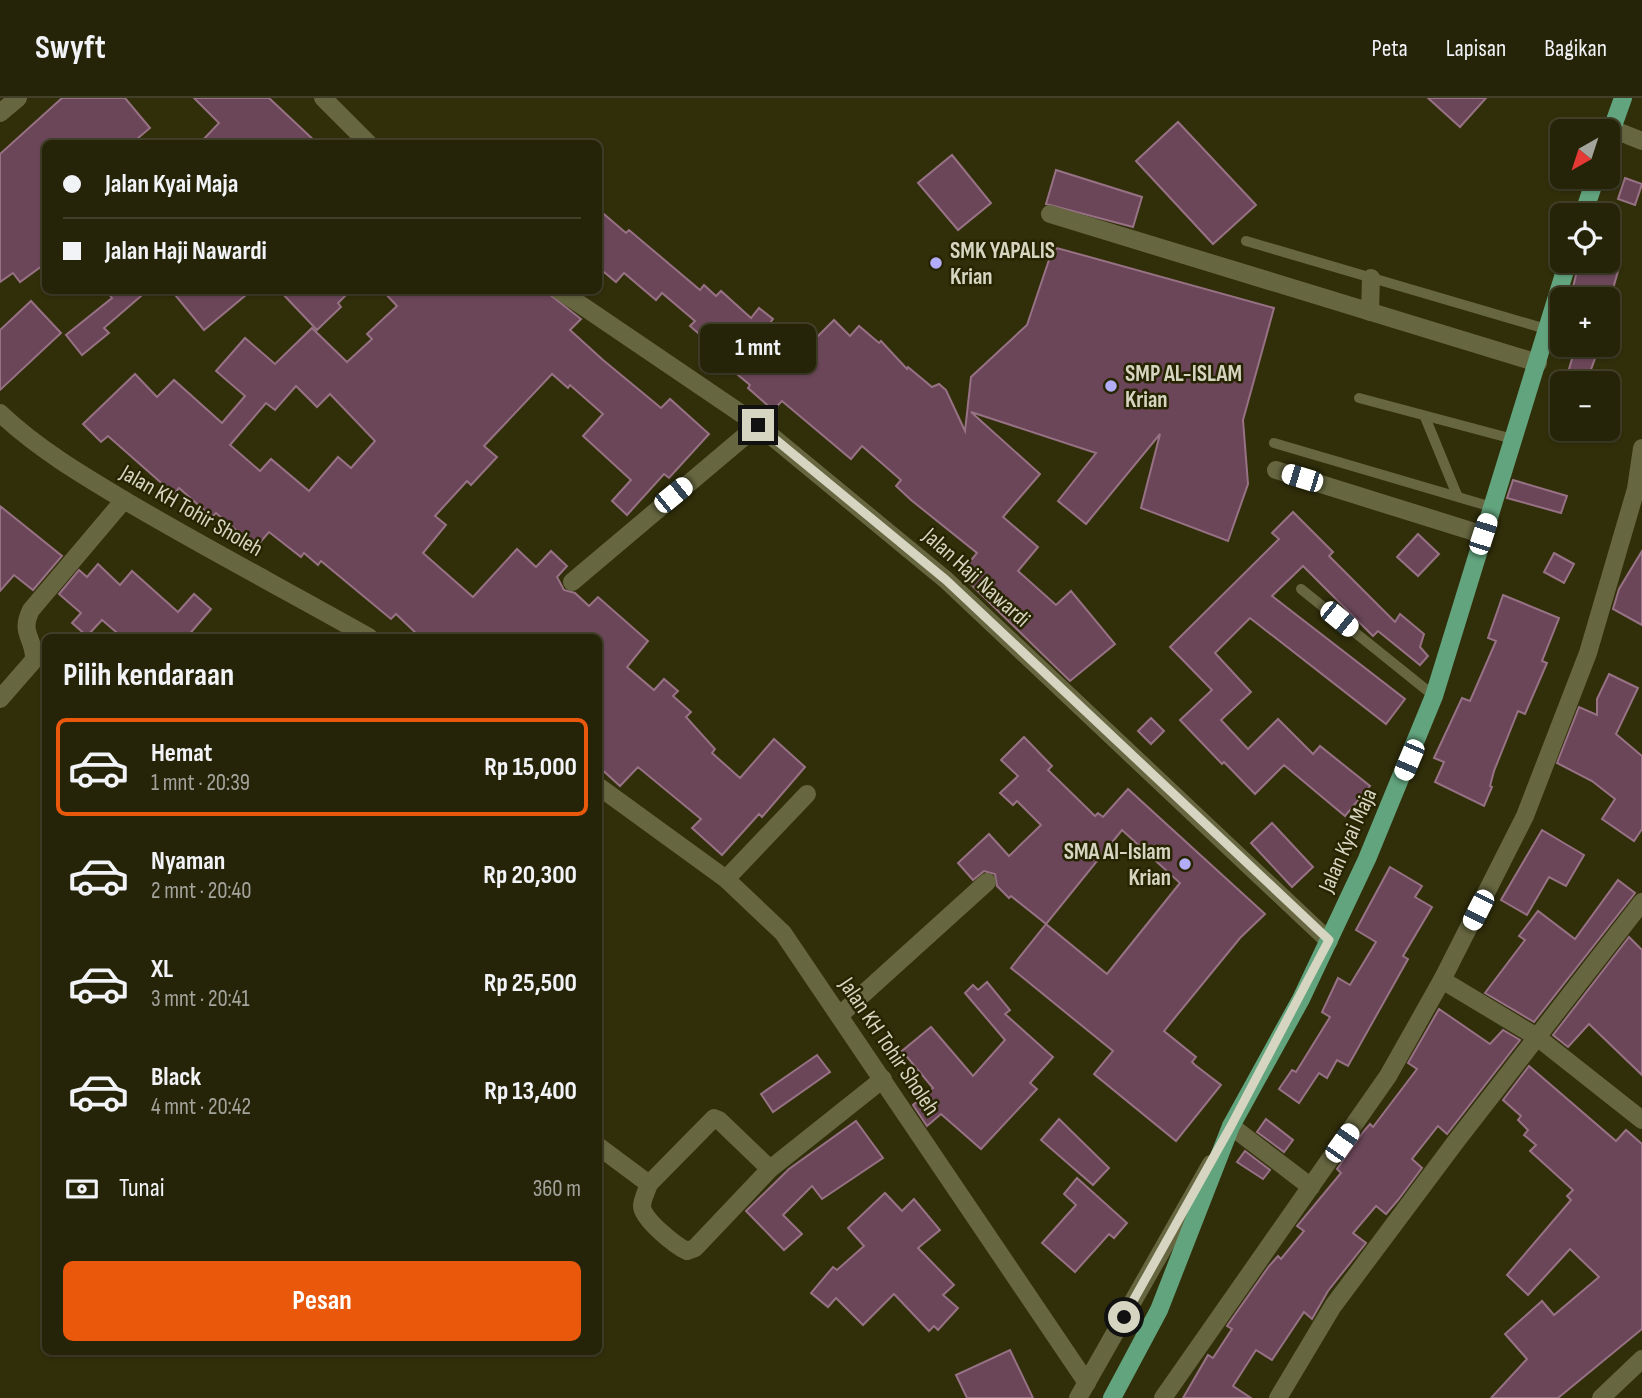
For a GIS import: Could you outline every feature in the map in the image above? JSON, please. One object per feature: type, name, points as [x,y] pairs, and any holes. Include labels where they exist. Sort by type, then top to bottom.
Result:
[{"type":"main road","points":[[1615,119],[1623,98]]},
{"type":"main road","name":"Jalan Kyai Maja","points":[[1236,1130],[1329,940],[1434,696],[1564,273]]},
{"type":"main road","points":[[1112,1398],[1159,1310],[1236,1130]]},
{"type":"street","points":[[0,113],[18,98]]},
{"type":"street","points":[[323,98],[365,140]]},
{"type":"street","points":[[1620,136],[1642,141]]},
{"type":"street","points":[[1050,214],[1370,297],[1541,347]]},
{"type":"street","name":"Jalan Haji Nawardi","points":[[565,294],[758,425],[946,580],[1329,940]]},
{"type":"street","name":"Jalan KH Tohir Sholeh","points":[[0,413],[23,435],[124,500],[228,561],[363,634]]},
{"type":"street","points":[[572,582],[758,425]]},
{"type":"street","points":[[1163,1398],[1305,1182],[1388,1076],[1442,980],[1525,816],[1588,653],[1636,489],[1642,448]]},
{"type":"street","points":[[1276,470],[1483,534]]},
{"type":"street","points":[[0,699],[34,660],[34,652],[26,632],[26,620],[31,610],[124,500]]},
{"type":"street","name":"Jalan KH Tohir Sholeh","points":[[602,789],[726,879],[783,933],[883,1079],[1082,1390]]},
{"type":"street","points":[[726,879],[807,793]]},
{"type":"street","points":[[840,1015],[987,883]]},
{"type":"street","points":[[1278,1398],[1333,1306],[1642,902]]},
{"type":"street","points":[[1442,980],[1537,1037],[1642,1120]]},
{"type":"street","points":[[771,1169],[714,1118],[649,1184],[642,1206],[645,1216],[677,1246],[687,1251],[695,1248],[771,1169],[883,1079]]},
{"type":"street","points":[[1236,1130],[1305,1182]]},
{"type":"street","name":"Jalan Kyai Maja","points":[[1082,1390],[1236,1130]]},
{"type":"street","points":[[602,1149],[649,1184]]},
{"type":"street","points":[[1601,1398],[1642,1359]]},
{"type":"lane","points":[[1245,241],[1370,297],[1541,347]]},
{"type":"lane","points":[[1359,398],[1513,439]]},
{"type":"lane","points":[[1426,417],[1457,495]]},
{"type":"lane","points":[[1274,443],[1492,507]]},
{"type":"lane","points":[[1301,589],[1434,696]]},
{"type":"building","points":[[62,98],[125,98],[150,128],[136,140],[42,140],[42,266],[20,282],[13,273],[0,282],[0,154]]},
{"type":"building","points":[[194,98],[269,98],[314,140],[203,140],[219,123]]},
{"type":"building","points":[[1428,98],[1486,98],[1460,127]]},
{"type":"building","points":[[1178,122],[1256,205],[1213,244],[1136,161]]},
{"type":"building","points":[[952,155],[991,203],[958,230],[918,183]]},
{"type":"building","points":[[1056,170],[1142,197],[1133,227],[1046,204]]},
{"type":"building","points":[[1625,178],[1642,184],[1635,205],[1618,199]]},
{"type":"building","points":[[602,212],[626,233],[629,230],[700,290],[704,285],[716,296],[721,291],[751,318],[759,308],[773,319],[770,323],[803,351],[834,320],[850,336],[859,326],[879,343],[881,341],[907,369],[908,367],[932,387],[939,384],[946,390],[965,431],[971,377],[1027,325],[1051,254],[1057,248],[1274,308],[1243,420],[1248,484],[1228,541],[1141,508],[1160,434],[1086,524],[1058,501],[1096,453],[971,412],[1040,474],[1003,517],[1038,547],[1018,571],[1056,605],[1071,591],[1115,644],[1070,681],[960,574],[977,553],[896,486],[901,480],[862,446],[851,459],[782,401],[773,410],[748,388],[750,385],[702,345],[706,340],[690,326],[695,321],[662,293],[656,300],[624,273],[616,282],[602,270]]},
{"type":"building","points":[[1576,273],[1618,273],[1613,287],[1573,287]]},
{"type":"building","points":[[109,294],[143,294],[104,328],[109,333],[82,355],[66,335],[112,298]]},
{"type":"building","points":[[174,294],[247,294],[204,330]]},
{"type":"building","points":[[283,294],[347,294],[338,303],[341,307],[317,330]]},
{"type":"building","points":[[386,294],[549,294],[581,319],[570,330],[603,360],[661,408],[670,399],[709,434],[669,478],[664,474],[627,515],[612,501],[631,480],[583,436],[603,414],[570,385],[568,388],[552,374],[484,446],[497,457],[471,485],[467,481],[435,516],[446,525],[423,553],[473,597],[517,549],[536,567],[551,551],[567,566],[557,577],[564,590],[575,593],[589,606],[598,597],[648,641],[627,667],[654,690],[664,679],[678,691],[673,696],[691,712],[686,717],[715,749],[712,753],[740,778],[774,739],[805,767],[762,817],[759,814],[722,855],[692,828],[701,819],[638,767],[620,786],[602,770],[602,634],[417,634],[396,614],[391,619],[321,561],[318,565],[304,553],[301,557],[269,532],[256,547],[216,513],[212,517],[179,488],[174,494],[108,436],[101,442],[83,424],[135,374],[157,397],[174,380],[222,423],[245,396],[216,371],[245,338],[275,364],[312,328],[347,362],[372,339],[367,334],[397,306]],"holes":[[[296,386],[317,407],[330,394],[375,441],[351,468],[338,457],[309,491],[271,459],[260,471],[230,445],[266,403],[275,410]]]},
{"type":"building","points":[[31,301],[61,333],[0,390],[0,330]]},
{"type":"building","points":[[1573,357],[1596,357],[1590,371],[1568,371]]},
{"type":"building","points":[[1513,480],[1567,496],[1561,513],[1507,498]]},
{"type":"building","points":[[0,506],[62,556],[33,590],[14,575],[0,591]]},
{"type":"building","points":[[1293,512],[1333,552],[1329,556],[1395,622],[1400,614],[1424,634],[1420,647],[1428,656],[1420,665],[1378,631],[1373,636],[1303,566],[1272,596],[1405,699],[1386,724],[1250,618],[1215,653],[1251,692],[1221,720],[1248,749],[1278,719],[1313,754],[1320,746],[1370,786],[1345,816],[1284,765],[1255,794],[1180,720],[1212,690],[1170,647],[1279,539],[1272,533]]},
{"type":"building","points":[[1418,534],[1439,554],[1418,576],[1397,557]]},
{"type":"building","points":[[1642,551],[1642,625],[1613,609],[1619,589]]},
{"type":"building","points":[[1554,553],[1574,564],[1564,583],[1544,572]]},
{"type":"building","points":[[98,564],[120,585],[132,571],[178,612],[194,594],[211,609],[190,634],[118,634],[102,620],[89,634],[85,634],[72,623],[81,613],[59,594],[79,570],[87,577]]},
{"type":"building","points":[[1503,595],[1559,618],[1542,661],[1547,663],[1525,714],[1518,711],[1494,771],[1490,786],[1492,787],[1484,806],[1435,782],[1444,762],[1434,758],[1462,698],[1470,701],[1496,641],[1488,638]]},
{"type":"building","points":[[1609,674],[1638,688],[1616,734],[1642,756],[1642,829],[1634,841],[1602,819],[1615,799],[1592,781],[1557,763],[1579,707],[1597,715],[1597,699]]},
{"type":"building","points":[[1151,718],[1164,731],[1151,744],[1138,731]]},
{"type":"building","points":[[1024,737],[1052,766],[1048,770],[1095,816],[1098,813],[1103,817],[1128,789],[1265,914],[1240,938],[1164,1031],[1196,1057],[1192,1062],[1195,1065],[1221,1085],[1176,1141],[1094,1074],[1113,1051],[1011,968],[1046,924],[1011,896],[1009,898],[997,886],[995,874],[984,871],[973,880],[958,863],[989,834],[1009,856],[1041,825],[1017,801],[1013,805],[1000,793],[1018,776],[1001,760]],"holes":[[[1122,830],[1180,883],[1107,974],[1046,924]]]},
{"type":"building","points":[[1272,823],[1313,867],[1292,887],[1251,843]]},
{"type":"building","points":[[1542,830],[1584,855],[1566,886],[1549,877],[1527,915],[1501,900]]},
{"type":"building","points":[[1390,867],[1422,886],[1415,897],[1432,907],[1403,956],[1408,959],[1348,1066],[1337,1060],[1327,1078],[1319,1073],[1299,1103],[1279,1089],[1292,1070],[1296,1072],[1330,1017],[1322,1012],[1338,978],[1350,985],[1376,942],[1356,930]]},
{"type":"building","points":[[1618,880],[1635,893],[1534,1022],[1485,993],[1525,940],[1519,936],[1538,911],[1575,939]]},
{"type":"building","points":[[1629,937],[1642,950],[1642,1075],[1589,1024],[1568,1047],[1553,1035]]},
{"type":"building","points":[[987,982],[1010,1010],[1005,1014],[1053,1057],[1030,1083],[1037,1089],[981,1149],[941,1114],[927,1126],[913,1105],[933,1088],[902,1051],[931,1027],[973,1076],[1005,1040],[965,993],[973,985],[978,990]]},
{"type":"building","points":[[1439,1009],[1490,1044],[1503,1030],[1520,1040],[1447,1134],[1438,1126],[1412,1159],[1422,1168],[1386,1214],[1376,1206],[1353,1233],[1366,1243],[1328,1291],[1312,1319],[1304,1312],[1272,1360],[1256,1350],[1233,1386],[1251,1398],[1183,1398],[1208,1355],[1213,1358],[1232,1329],[1227,1326],[1269,1266],[1278,1256],[1281,1259],[1304,1231],[1297,1226],[1341,1173],[1337,1169],[1363,1132],[1370,1124],[1373,1127],[1417,1069],[1408,1063]]},
{"type":"building","points":[[817,1055],[830,1072],[773,1112],[761,1094]]},
{"type":"building","points":[[1529,1066],[1616,1141],[1626,1130],[1642,1144],[1642,1329],[1558,1398],[1491,1398],[1527,1359],[1505,1334],[1542,1301],[1554,1315],[1599,1277],[1570,1249],[1528,1295],[1507,1275],[1571,1200],[1567,1196],[1573,1190],[1530,1151],[1536,1145],[1524,1135],[1528,1130],[1518,1120],[1521,1116],[1503,1100]]},
{"type":"building","points":[[1059,1119],[1109,1168],[1093,1185],[1041,1140]]},
{"type":"building","points":[[1266,1119],[1293,1140],[1284,1152],[1257,1132]]},
{"type":"building","points":[[856,1121],[883,1158],[822,1199],[812,1186],[783,1215],[802,1234],[784,1250],[746,1211],[789,1169]]},
{"type":"building","points":[[1245,1151],[1270,1170],[1263,1179],[1237,1162]]},
{"type":"building","points":[[1077,1178],[1127,1223],[1114,1238],[1109,1234],[1075,1272],[1042,1243],[1076,1205],[1064,1194]]},
{"type":"building","points":[[885,1193],[902,1211],[914,1199],[940,1230],[918,1248],[954,1285],[943,1295],[958,1308],[938,1330],[934,1326],[929,1331],[894,1294],[863,1325],[836,1298],[828,1307],[811,1293],[833,1267],[837,1270],[864,1246],[848,1228]]},
{"type":"building","points":[[1010,1350],[1033,1398],[967,1398],[956,1375]]},
{"type":"place","name":"SMK YAPALIS Krian","points":[[936,263]]},
{"type":"place","name":"SMP AL-ISLAM Krian","points":[[1111,386]]},
{"type":"place","name":"SMA Al-Islam Krian","points":[[1185,864]]},
{"type":"route","points":[[758,425],[946,580],[1329,940],[1301,999],[1124,1317]]}]
